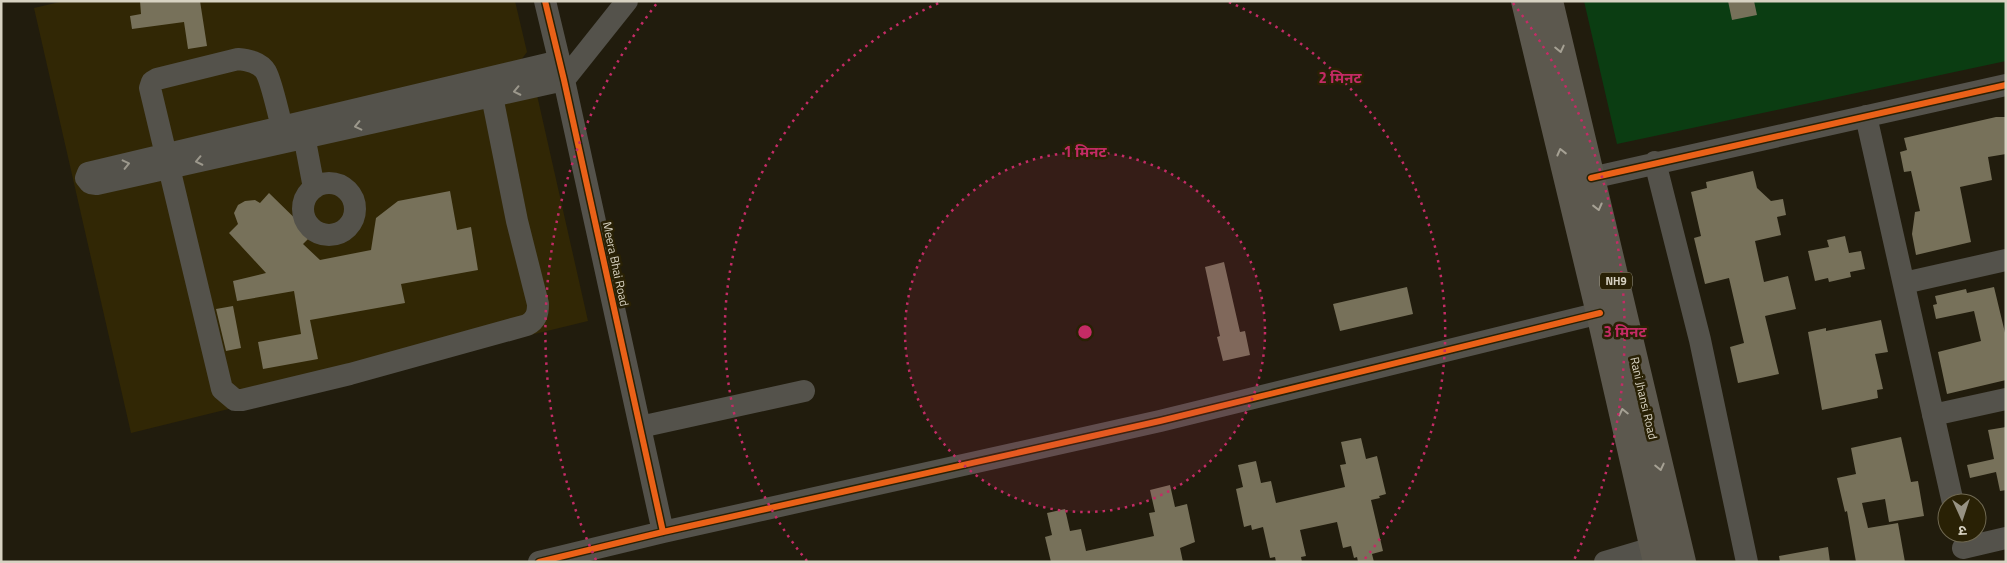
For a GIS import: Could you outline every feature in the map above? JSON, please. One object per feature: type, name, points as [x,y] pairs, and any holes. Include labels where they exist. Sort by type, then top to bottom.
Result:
[{"type":"highway","name":"Rani Jhansi Road","points":[[1525,1],[1600,312],[1668,553]]},
{"type":"highway","name":"Rani Jhansi Road","points":[[1549,1],[1591,178],[1668,553]]},
{"type":"street","name":"Meera Bhai Road","points":[[545,1],[562,70],[663,532]]},
{"type":"street","points":[[168,161],[562,70],[627,1]]},
{"type":"street","points":[[321,185],[297,131],[266,72],[258,64],[238,59],[156,79],[152,82],[150,88],[222,389],[235,400],[242,400],[350,374],[533,322],[538,313],[538,304],[517,221],[490,87]]},
{"type":"street","points":[[1591,178],[2006,85]]},
{"type":"street","points":[[1866,116],[1951,493]]},
{"type":"street","points":[[1656,162],[1700,340],[1747,562]]},
{"type":"street","points":[[1904,283],[2006,260]]},
{"type":"street","points":[[539,562],[563,559],[663,532],[1160,421],[1600,312]]},
{"type":"street","points":[[640,427],[804,391]]},
{"type":"street","points":[[1933,415],[2006,399]]},
{"type":"street","points":[[1963,547],[2006,538]]},
{"type":"street","points":[[1605,562],[1668,553]]},
{"type":"shaded area","points":[[64,1],[515,1],[527,52],[521,60],[537,95],[588,321],[131,433],[34,8]]},
{"type":"green space","points":[[1584,1],[2006,1],[2006,61],[1617,144]]},
{"type":"building","points":[[140,1],[200,1],[207,46],[188,49],[184,22],[132,29],[130,16],[141,14]]},
{"type":"building","points":[[1728,1],[1754,1],[1757,15],[1732,20]]},
{"type":"building","points":[[1996,117],[2006,117],[2006,154],[1988,157],[1992,180],[1960,187],[1971,242],[1916,255],[1912,234],[1915,212],[1920,211],[1911,171],[1904,172],[1900,152],[1907,150],[1904,138]]},
{"type":"building","points":[[1753,171],[1757,188],[1771,201],[1783,199],[1786,215],[1777,217],[1781,235],[1755,241],[1764,282],[1788,276],[1796,309],[1765,316],[1779,374],[1738,383],[1730,347],[1744,343],[1729,278],[1705,284],[1694,238],[1701,236],[1691,192],[1707,188],[1706,182]]},
{"type":"building","points":[[450,191],[457,230],[471,227],[478,270],[401,284],[405,303],[310,320],[318,359],[263,369],[258,342],[301,334],[294,291],[237,301],[233,281],[266,273],[229,233],[238,224],[234,213],[238,205],[245,201],[255,200],[260,203],[269,193],[312,235],[303,244],[320,260],[371,250],[376,218],[398,201]]},
{"type":"building","points":[[1845,236],[1849,253],[1861,251],[1865,269],[1850,272],[1851,277],[1829,282],[1828,278],[1815,281],[1808,251],[1829,247],[1827,240]]},
{"type":"building","points":[[1224,262],[1240,332],[1245,331],[1250,355],[1223,361],[1217,337],[1220,336],[1205,267]]},
{"type":"building","points":[[1407,287],[1413,314],[1340,331],[1333,304]]},
{"type":"building","points":[[1994,287],[2006,337],[2006,380],[1947,394],[1938,352],[1981,341],[1974,311],[1936,319],[1933,305],[1937,304],[1935,296],[1966,289],[1967,293]]},
{"type":"building","points":[[233,306],[241,348],[226,351],[216,309]]},
{"type":"building","points":[[1881,320],[1888,352],[1875,354],[1883,389],[1877,390],[1878,398],[1822,410],[1808,332],[1826,328],[1826,331]]},
{"type":"building","points":[[2006,427],[2006,490],[2000,491],[1996,472],[1970,478],[1967,465],[1994,459],[1988,430]]},
{"type":"building","points":[[1901,437],[1911,482],[1918,481],[1924,516],[1889,522],[1885,499],[1862,503],[1868,528],[1898,523],[1905,562],[1856,562],[1847,511],[1845,512],[1837,478],[1856,474],[1851,448]]},
{"type":"building","points":[[1361,438],[1366,459],[1377,456],[1386,494],[1371,500],[1383,551],[1372,554],[1374,562],[1358,562],[1357,557],[1354,558],[1351,546],[1343,548],[1337,522],[1300,530],[1306,556],[1301,557],[1302,562],[1276,562],[1275,557],[1270,558],[1263,527],[1252,530],[1251,525],[1244,527],[1236,489],[1243,487],[1238,465],[1256,461],[1261,483],[1271,481],[1276,503],[1345,487],[1340,465],[1346,464],[1341,442]]},
{"type":"building","points":[[1170,485],[1175,507],[1187,504],[1195,542],[1180,548],[1183,562],[1051,562],[1045,537],[1052,535],[1047,513],[1065,509],[1070,531],[1081,529],[1086,551],[1154,536],[1149,513],[1155,512],[1150,490]]},
{"type":"building","points":[[1828,547],[1830,562],[1780,562],[1779,556]]},
{"type":"cycle path","points":[[545,1],[663,532]]},
{"type":"cycle path","points":[[1591,178],[2006,85]]},
{"type":"cycle path","points":[[539,562],[663,532],[1160,421],[1600,313]]}]
